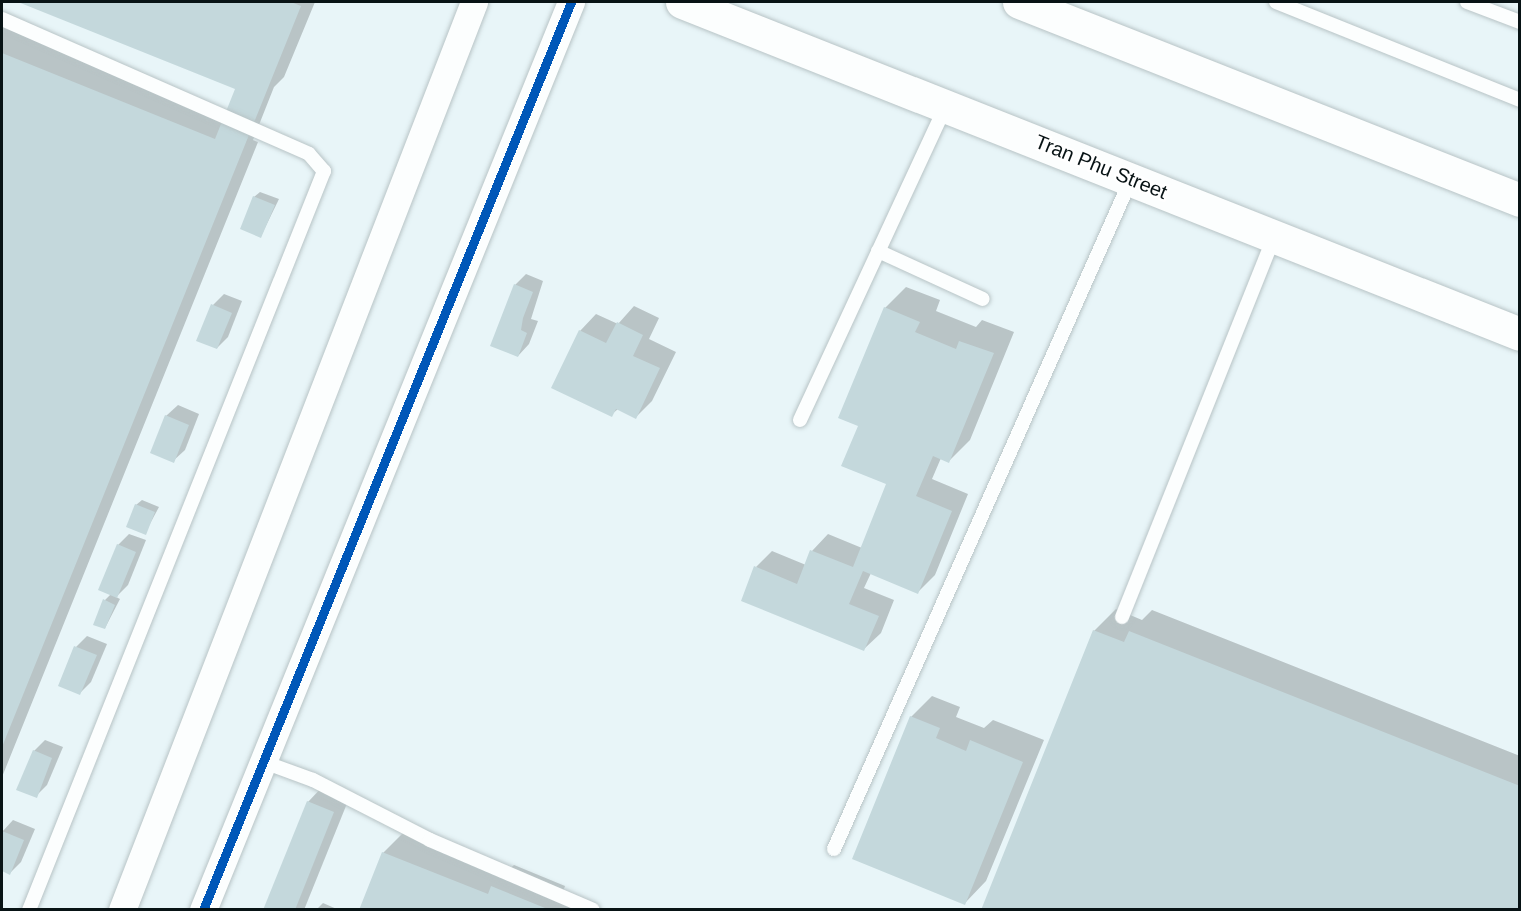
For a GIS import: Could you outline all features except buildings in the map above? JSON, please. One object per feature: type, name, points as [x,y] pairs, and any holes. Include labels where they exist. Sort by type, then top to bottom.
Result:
[{"type":"main road","name":"Tran Phu Street","points":[[682,2],[1520,334]]},
{"type":"main road","points":[[1019,2],[1520,200]]},
{"type":"street","points":[[122,909],[474,2]]},
{"type":"street","points":[[203,909],[261,761],[571,2]]},
{"type":"lane","points":[[1276,2],[1520,100]]},
{"type":"lane","points":[[1467,2],[1518,18]]},
{"type":"lane","points":[[2,19],[309,154],[324,171],[29,909]]},
{"type":"lane","points":[[800,420],[946,106]]},
{"type":"lane","points":[[834,849],[1131,179]]},
{"type":"lane","points":[[1122,617],[1274,236]]},
{"type":"lane","points":[[878,251],[983,299]]},
{"type":"lane","points":[[261,761],[313,780],[430,840],[593,909]]},
{"type":"cycle path","points":[[203,910],[571,2]]}]
